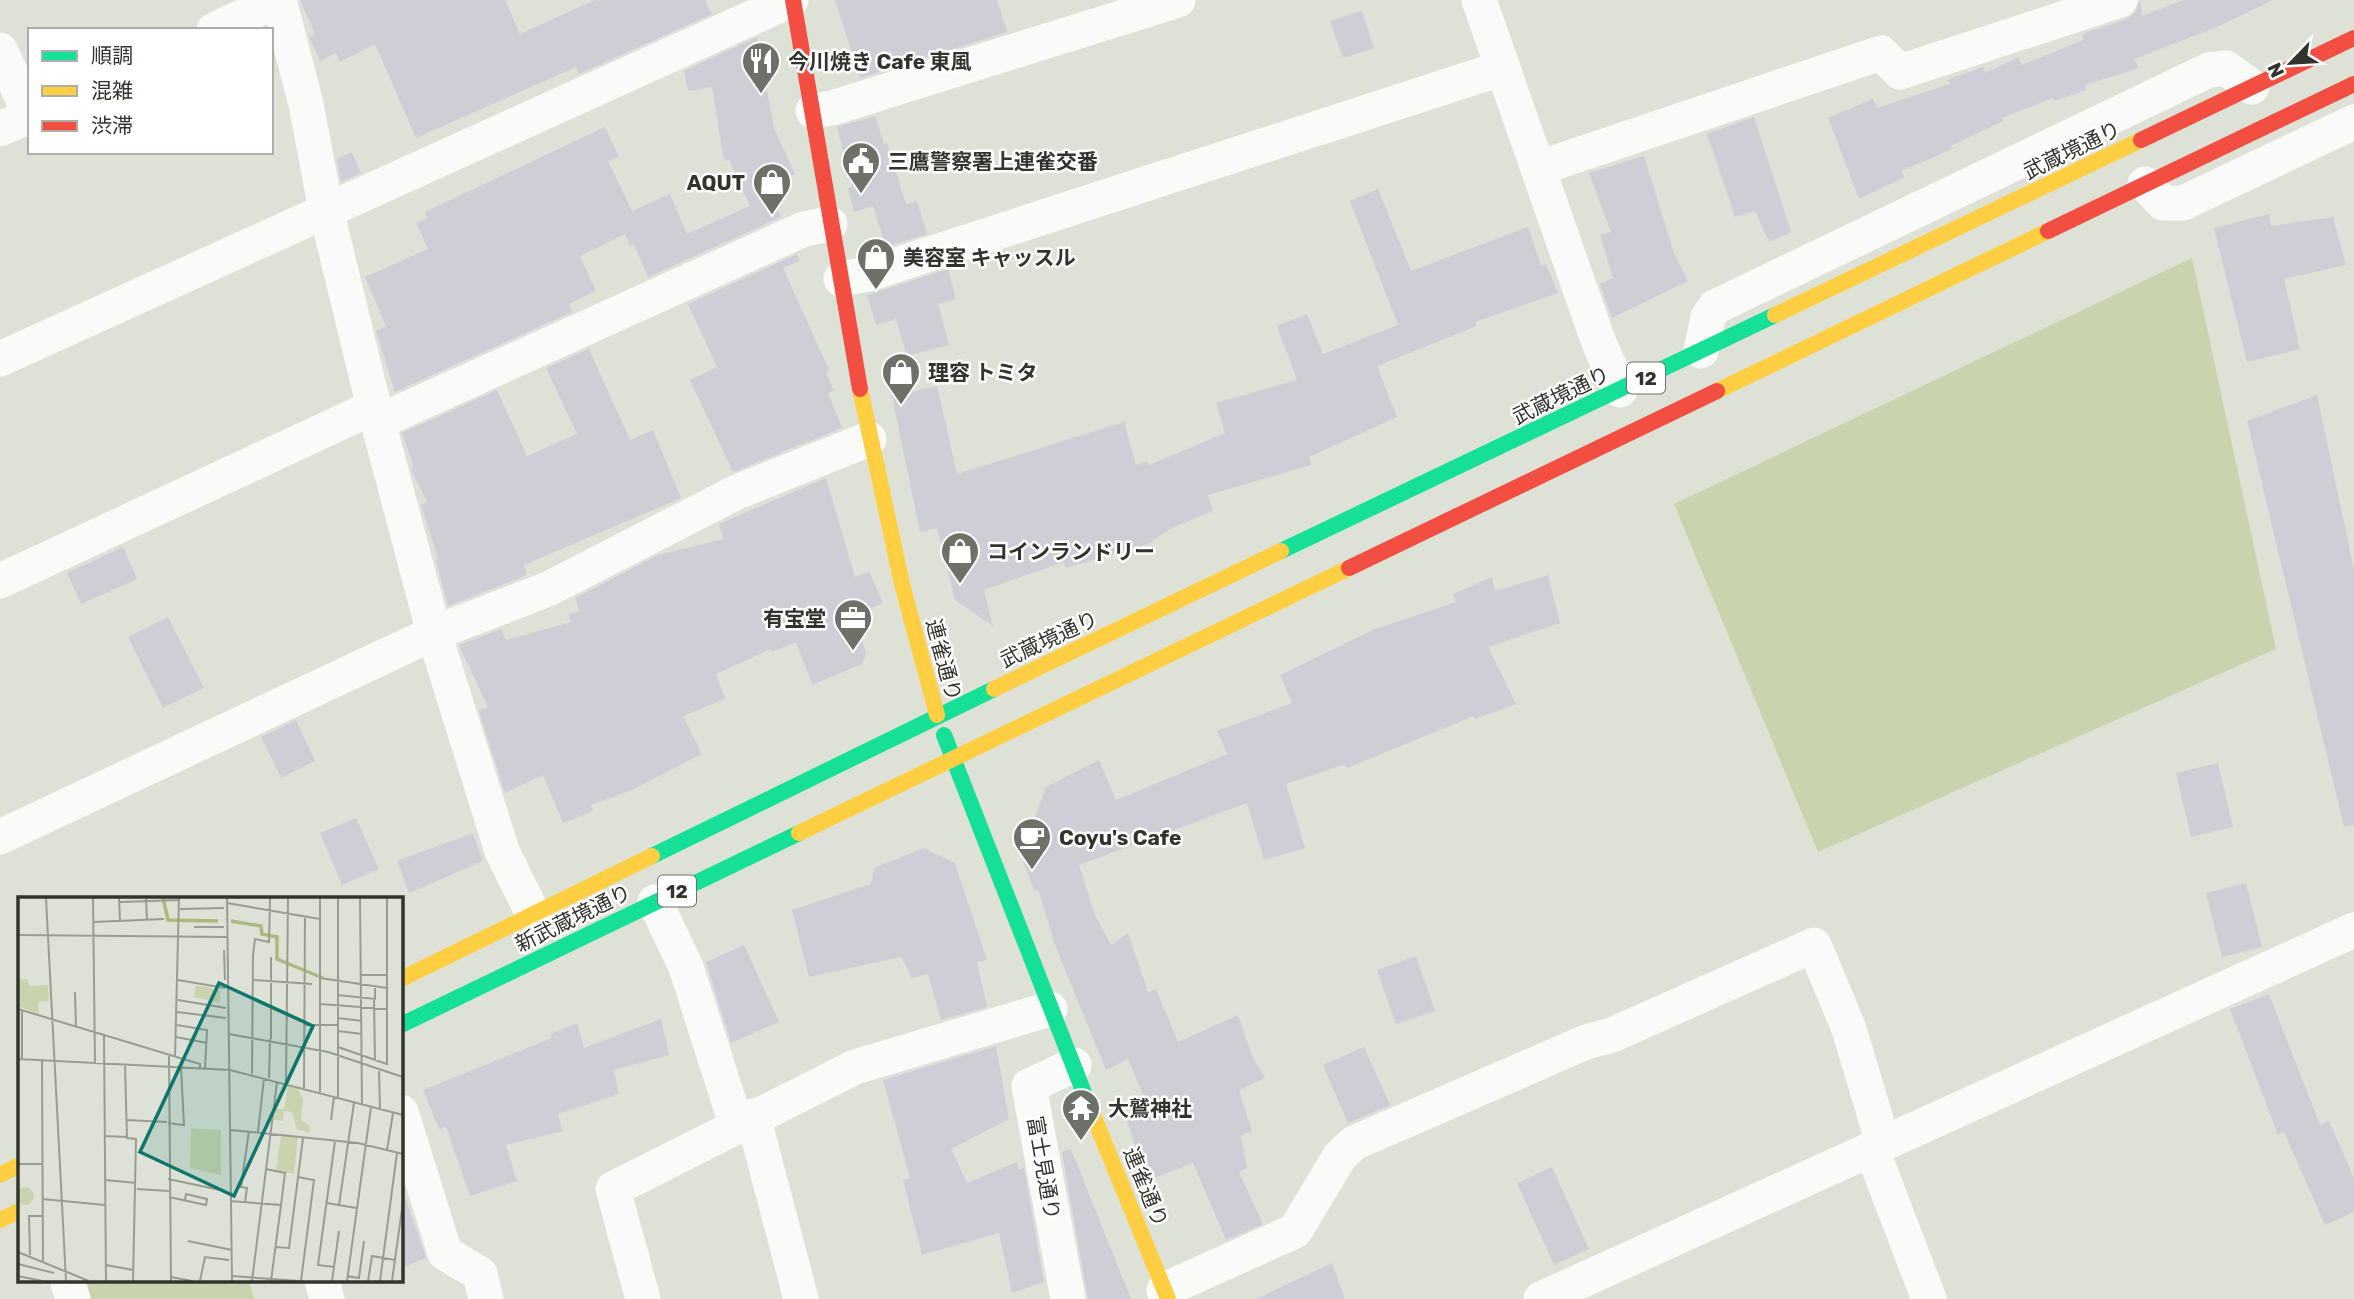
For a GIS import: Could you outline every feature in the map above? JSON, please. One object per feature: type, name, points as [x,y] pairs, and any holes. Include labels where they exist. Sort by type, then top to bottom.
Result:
[{"type":"main road","name":"連雀通り","points":[[792,0],[869,439],[902,584],[937,715],[1050,1009],[1166,1294]]},
{"type":"main road","points":[[2252,87],[2354,38]]},
{"type":"main road","name":"12","points":[[953,758],[2354,84]]},
{"type":"main road","name":"武蔵境通り","points":[[937,715],[1700,351]]},
{"type":"main road","name":"新武蔵境通り","points":[[402,979],[937,715]]},
{"type":"main road","name":"新武蔵境通り","points":[[402,1025],[953,758]]},
{"type":"main road","points":[[0,1175],[18,1166]]},
{"type":"main road","points":[[0,1220],[18,1211]]},
{"type":"street","points":[[218,28],[263,7],[271,0]]},
{"type":"street","points":[[279,0],[306,104],[326,210],[434,633],[502,851],[533,914]]},
{"type":"street","points":[[0,359],[792,0]]},
{"type":"street","points":[[813,111],[832,108],[1178,0]]},
{"type":"street","points":[[1479,0],[1599,343],[1620,390]]},
{"type":"street","points":[[1539,168],[1881,53],[1900,72],[2120,0]]},
{"type":"street","points":[[0,50],[28,111]]},
{"type":"street","points":[[841,279],[868,274],[1503,68]]},
{"type":"street","points":[[1700,351],[1707,317],[1715,307],[2209,70],[2226,68],[2252,87]]},
{"type":"street","points":[[0,129],[28,116]]},
{"type":"street","points":[[2145,184],[2163,203],[2183,203],[2352,132]]},
{"type":"street","points":[[0,581],[376,414],[804,229],[830,224]]},
{"type":"street","points":[[0,837],[434,633],[548,589],[737,492],[869,439]]},
{"type":"street","points":[[655,902],[686,967],[745,1122],[801,1299]]},
{"type":"street","points":[[1541,1299],[2354,930]]},
{"type":"street","points":[[1166,1294],[1295,1231],[1340,1156],[1354,1143],[1586,1042],[1612,1035],[1814,945],[1849,1029],[1877,1147],[1929,1299]]},
{"type":"street","points":[[643,1299],[614,1189],[855,1067],[1050,1009]]},
{"type":"street","name":"富士見通り","points":[[1068,1299],[1029,1086],[1074,1065]]},
{"type":"street","points":[[402,1115],[445,1253],[480,1274],[486,1299]]},
{"type":"street","points":[[68,1282],[74,1299]]},
{"type":"street","points":[[323,1282],[327,1299]]},
{"type":"green space","points":[[2192,258],[2276,649],[1818,852],[1674,504]]},
{"type":"green space","points":[[84,1282],[250,1282],[254,1299],[89,1299]]},
{"type":"building","points":[[300,0],[505,0],[520,34],[595,0],[705,0],[712,14],[579,74],[576,67],[416,138],[375,44],[340,62],[336,53],[320,61],[309,37],[315,34]]},
{"type":"building","points":[[835,0],[997,0],[1007,32],[860,78]]},
{"type":"building","points":[[2140,0],[2142,16],[2184,0],[2273,0],[2215,28],[2134,59],[2139,68],[2085,85],[2086,90],[2055,101],[2053,98],[2002,118],[2003,121],[1951,146],[1953,149],[1901,171],[1905,177],[1859,199],[1828,118],[1873,99],[1877,108],[1950,84],[1948,80],[1983,67],[1985,73],[2019,57],[2021,65],[2084,40],[2082,34],[2127,19],[2135,13]]},
{"type":"building","points":[[1362,11],[1374,48],[1343,58],[1330,21]]},
{"type":"building","points":[[757,37],[774,128],[795,174],[768,186],[781,217],[648,277],[634,245],[630,246],[625,234],[580,256],[596,291],[569,304],[572,312],[395,392],[376,331],[386,326],[365,277],[428,249],[416,223],[427,218],[425,212],[605,127],[619,157],[608,161],[632,211],[670,194],[687,234],[750,206],[729,160],[724,161],[712,87],[688,91],[684,71]]},
{"type":"building","points":[[875,116],[884,144],[887,143],[906,204],[917,201],[927,234],[886,247],[873,206],[854,212],[848,188],[852,187],[837,127]]},
{"type":"building","points":[[1754,117],[1791,232],[1769,242],[1755,211],[1735,217],[1707,134]]},
{"type":"building","points":[[352,152],[361,173],[341,182],[337,159]]},
{"type":"building","points":[[1644,156],[1674,253],[1688,281],[1612,318],[1600,284],[1613,278],[1600,235],[1611,232],[1589,173]]},
{"type":"building","points":[[1378,189],[1411,271],[1528,227],[1541,266],[1546,264],[1558,293],[1475,322],[1477,326],[1377,366],[1397,417],[1309,457],[1311,465],[1208,495],[1213,511],[1172,528],[1148,544],[1066,568],[1064,562],[984,590],[993,626],[955,600],[937,528],[920,532],[892,396],[937,386],[957,474],[1124,422],[1136,465],[1147,461],[1149,465],[1225,433],[1216,403],[1297,380],[1277,326],[1307,314],[1323,354],[1398,325],[1350,201]]},
{"type":"building","points":[[2269,214],[2271,226],[2333,217],[2346,265],[2284,279],[2300,349],[2247,362],[2214,228]]},
{"type":"building","points":[[797,254],[800,261],[783,268],[829,370],[826,372],[834,391],[828,393],[842,428],[733,472],[690,380],[717,367],[688,304]]},
{"type":"building","points":[[948,269],[956,299],[938,304],[949,345],[907,356],[896,319],[876,325],[867,295]]},
{"type":"building","points":[[589,349],[630,440],[653,430],[681,498],[524,565],[527,575],[448,606],[436,560],[438,559],[421,505],[427,502],[411,469],[413,465],[402,433],[497,390],[527,456],[577,434],[546,368]]},
{"type":"building","points":[[2317,395],[2354,570],[2354,825],[2344,827],[2247,421]]},
{"type":"building","points":[[826,478],[855,577],[869,571],[883,603],[854,616],[866,653],[862,664],[812,685],[796,642],[772,652],[771,649],[716,674],[725,699],[683,716],[702,754],[632,790],[591,805],[593,811],[563,823],[543,775],[505,793],[479,711],[488,707],[459,645],[501,629],[506,640],[571,622],[568,614],[579,611],[575,598],[658,555],[724,539],[719,524]]},
{"type":"building","points":[[123,547],[137,579],[81,604],[67,573]]},
{"type":"building","points":[[1548,575],[1560,623],[1488,647],[1516,704],[1475,719],[1474,716],[1347,768],[1345,764],[1286,784],[1305,848],[1264,860],[1247,803],[1079,865],[1095,915],[1111,945],[1128,933],[1148,992],[1156,989],[1178,1042],[1238,1015],[1252,1056],[1265,1078],[1239,1090],[1252,1131],[1241,1136],[1247,1168],[1239,1172],[1263,1224],[1226,1240],[1193,1163],[1147,1181],[1125,1115],[1147,1105],[1128,1059],[1106,1070],[1055,945],[1038,889],[1034,891],[1022,858],[1029,855],[1020,841],[1042,831],[1035,817],[1046,787],[1099,760],[1116,800],[1227,754],[1217,731],[1292,703],[1280,675],[1375,629],[1456,602],[1453,594],[1492,577],[1495,591]]},
{"type":"building","points":[[168,617],[204,688],[163,708],[128,637]]},
{"type":"building","points":[[296,720],[315,761],[281,778],[261,737]]},
{"type":"building","points":[[2218,763],[2233,827],[2191,837],[2176,773]]},
{"type":"building","points":[[356,818],[379,869],[342,885],[320,833]]},
{"type":"building","points":[[473,833],[483,861],[409,893],[397,861]]},
{"type":"building","points":[[923,848],[955,863],[987,960],[977,962],[987,1007],[941,1020],[928,974],[912,978],[901,957],[809,977],[792,910],[871,884],[874,868]]},
{"type":"building","points":[[2246,883],[2262,947],[2222,957],[2206,893]]},
{"type":"building","points":[[744,945],[779,1022],[731,1043],[706,962]]},
{"type":"building","points":[[1416,956],[1435,1011],[1396,1024],[1377,970]]},
{"type":"building","points":[[2269,994],[2320,1125],[2329,1121],[2354,1178],[2354,1212],[2325,1225],[2284,1132],[2278,1135],[2230,1009]]},
{"type":"building","points":[[661,1019],[669,1055],[614,1070],[619,1094],[558,1114],[563,1131],[506,1145],[517,1181],[470,1196],[446,1127],[439,1129],[423,1090],[552,1038],[551,1034],[577,1023],[584,1048]]},
{"type":"building","points":[[996,1046],[1009,1119],[951,1149],[967,1183],[1017,1162],[1019,1170],[1024,1168],[1044,1282],[1012,1293],[999,1233],[922,1255],[903,1180],[910,1178],[883,1080]]},
{"type":"building","points":[[1364,1047],[1390,1105],[1348,1123],[1323,1065]]},
{"type":"building","points":[[1071,1149],[1131,1299],[1088,1299],[1062,1152]]},
{"type":"building","points":[[1552,1167],[1589,1249],[1554,1265],[1517,1183]]},
{"type":"building","points":[[402,1188],[426,1258],[402,1268]]},
{"type":"building","points":[[1332,1263],[1345,1299],[1256,1299]]},
{"type":"traffic: fast","points":[[1281,551],[1775,315]]},
{"type":"traffic: fast","points":[[652,856],[994,689]]},
{"type":"traffic: fast","points":[[944,735],[1086,1098]]},
{"type":"traffic: fast","points":[[402,1025],[799,833]]},
{"type":"traffic: slow","points":[[1775,315],[2141,140]]},
{"type":"traffic: slow","points":[[1717,391],[2048,231]]},
{"type":"traffic: slow","points":[[860,389],[902,584],[937,715]]},
{"type":"traffic: slow","points":[[994,689],[1281,551]]},
{"type":"traffic: slow","points":[[799,833],[1349,568]]},
{"type":"traffic: slow","points":[[402,979],[652,856]]},
{"type":"traffic: slow","points":[[1086,1098],[1168,1299]]},
{"type":"traffic: slow","points":[[0,1175],[18,1166]]},
{"type":"traffic: slow","points":[[0,1220],[18,1211]]},
{"type":"traffic: jam","points":[[793,0],[860,389]]},
{"type":"traffic: jam","points":[[2141,140],[2354,38]]},
{"type":"traffic: jam","points":[[2048,231],[2354,84]]},
{"type":"traffic: jam","points":[[1349,568],[1717,391]]},
{"type":"place","name":"今川焼き Cafe 東風","points":[[761,95]]},
{"type":"place","name":"三鷹警察署上連雀交番","points":[[861,195]]},
{"type":"place","name":"AQUT","points":[[772,216]]},
{"type":"place","name":"美容室 キャッスル","points":[[876,291]]},
{"type":"place","name":"理容 トミタ","points":[[901,406]]},
{"type":"place","name":"コインランドリー","points":[[960,585]]},
{"type":"place","name":"有宝堂","points":[[853,652]]},
{"type":"place","name":"Coyu's Cafe","points":[[1032,871]]},
{"type":"place","name":"大鷲神社","points":[[1081,1142]]}]
